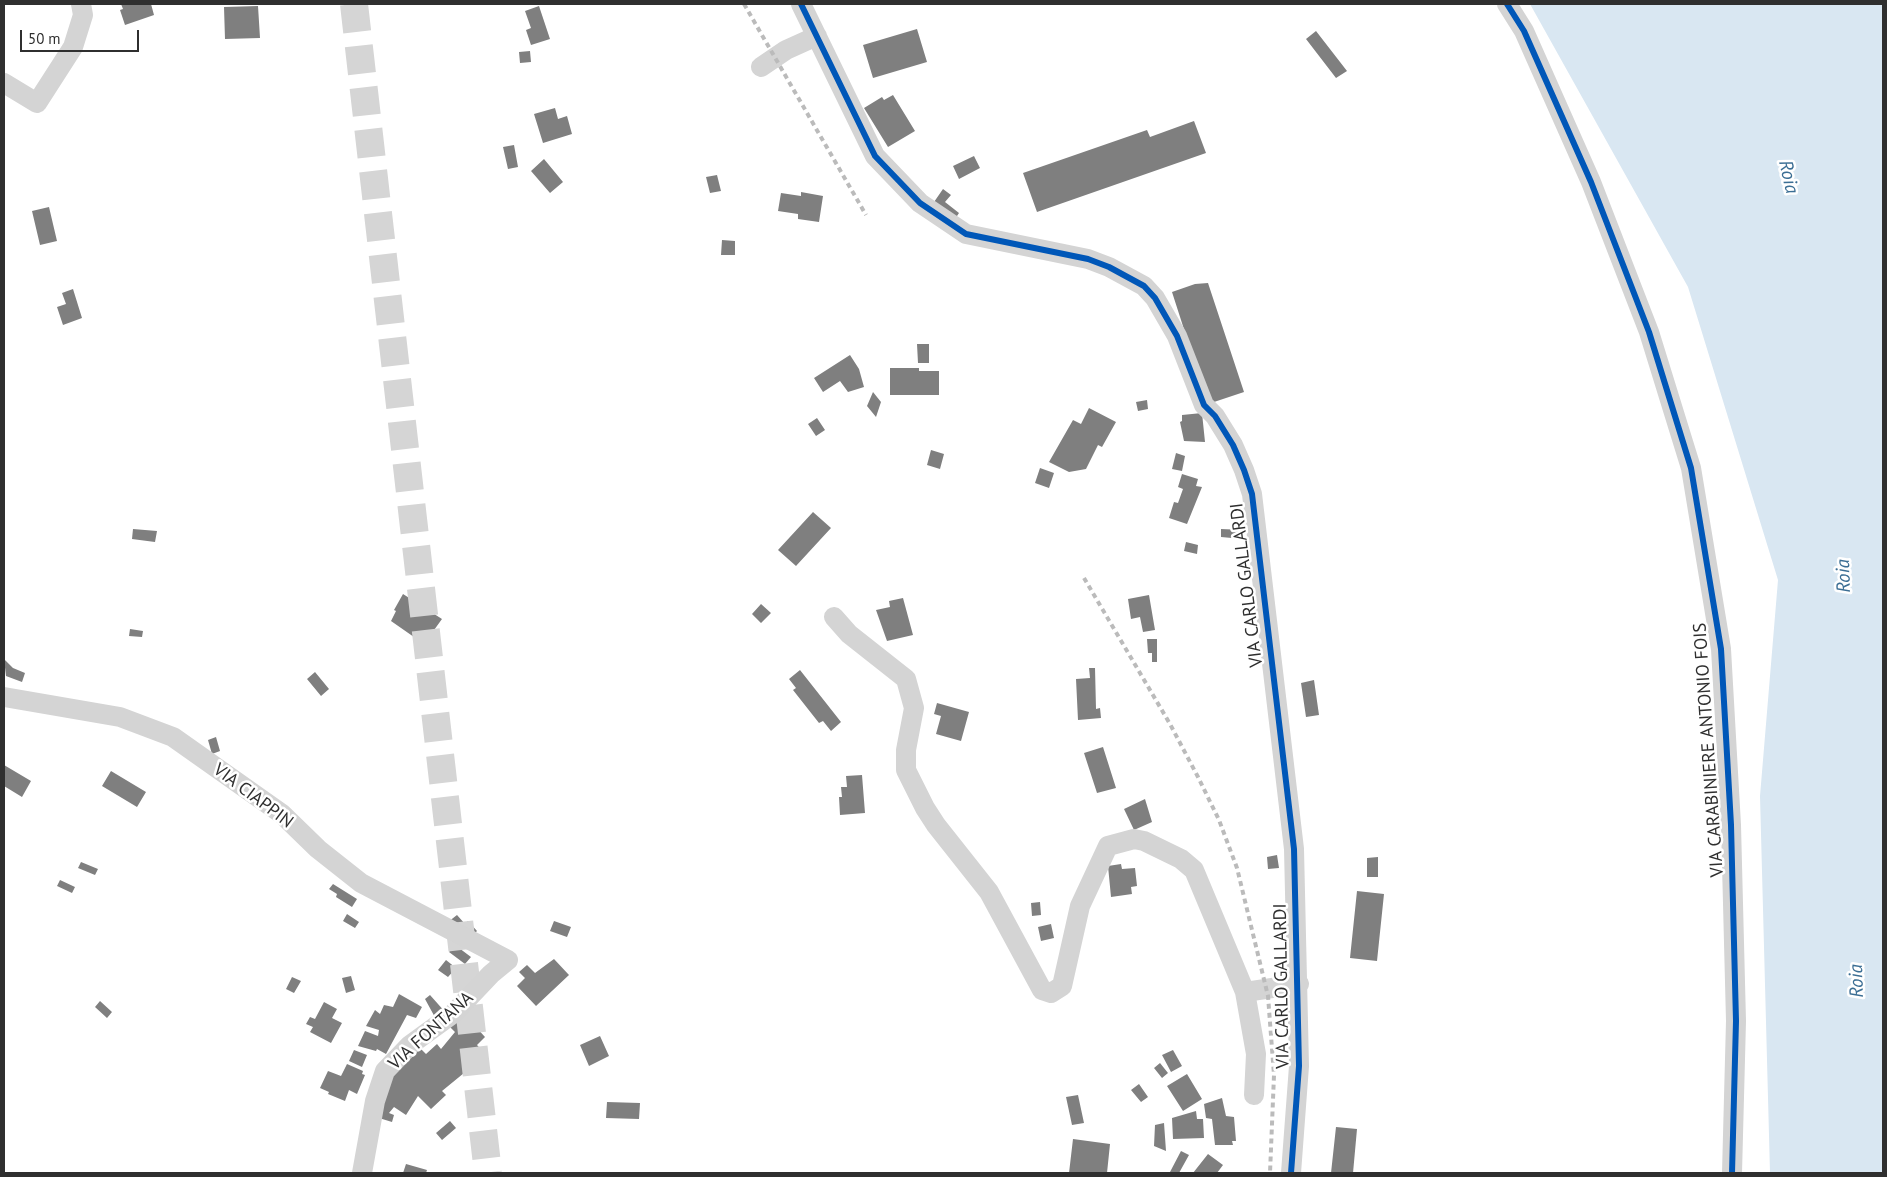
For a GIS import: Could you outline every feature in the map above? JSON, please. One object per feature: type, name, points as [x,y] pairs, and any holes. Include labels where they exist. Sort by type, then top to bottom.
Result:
[{"type":"street","points":[[4,82],[37,103],[74,47],[83,15],[82,4]]},
{"type":"street","name":"VIA CARLO GALLARDI","points":[[801,4],[875,156],[920,204],[966,234],[1088,259],[1109,267],[1144,286],[1155,298],[1177,336],[1204,405],[1215,416],[1233,445],[1252,494],[1294,849],[1299,984],[1299,1066],[1291,1173]]},
{"type":"street","name":"VIA CARABINIERE ANTONIO FOIS","points":[[1507,4],[1524,31],[1591,182],[1649,332],[1691,468],[1721,659],[1731,825],[1736,1021],[1732,1173]]},
{"type":"street","points":[[761,67],[786,50],[817,36]]},
{"type":"street","points":[[834,617],[849,634],[906,679],[914,708],[906,750],[906,770],[932,819],[989,892],[1042,990],[1051,993],[1062,986],[1080,906],[1105,849],[1115,843],[1134,839],[1161,848],[1181,859],[1194,870],[1246,992],[1256,1054],[1254,1095]]},
{"type":"street","name":"VIA CIAPPIN","points":[[4,697],[120,717],[173,738],[282,814],[318,849],[361,883],[508,960]]},
{"type":"street","name":"VIA FONTANA","points":[[362,1173],[374,1101],[385,1071],[410,1045],[454,1013],[491,974],[508,960]]},
{"type":"street","points":[[1246,992],[1299,984]]},
{"type":"water","name":"Roia","points":[[1530,4],[1883,4],[1883,1173],[1770,1173],[1760,796],[1778,580],[1688,287]]},
{"type":"building","points":[[121,4],[151,4],[154,15],[125,25],[120,10],[123,9]]},
{"type":"building","points":[[258,6],[260,38],[225,39],[224,7]]},
{"type":"building","points":[[539,6],[550,39],[531,45],[526,30],[531,28],[525,11]]},
{"type":"building","points":[[917,29],[927,62],[873,78],[863,45]]},
{"type":"building","points":[[1316,31],[1347,71],[1336,78],[1306,39]]},
{"type":"building","points":[[530,51],[531,62],[520,63],[519,52]]},
{"type":"building","points":[[893,95],[915,131],[888,147],[864,108],[882,97],[884,100]]},
{"type":"building","points":[[555,108],[558,119],[567,116],[572,134],[543,143],[534,114]]},
{"type":"building","points":[[1194,121],[1206,153],[1037,212],[1023,173],[1147,130],[1150,137]]},
{"type":"building","points":[[514,145],[518,167],[508,169],[503,147]]},
{"type":"building","points":[[974,156],[980,168],[959,179],[953,166]]},
{"type":"building","points":[[544,159],[563,182],[550,193],[531,171]]},
{"type":"building","points":[[717,175],[721,191],[710,193],[706,177]]},
{"type":"building","points":[[943,189],[951,195],[945,202],[959,213],[953,222],[934,202]]},
{"type":"building","points":[[801,192],[823,196],[819,222],[798,219],[798,214],[778,211],[781,193],[801,196]]},
{"type":"building","points":[[49,207],[57,241],[40,245],[32,211]]},
{"type":"building","points":[[722,240],[735,241],[735,255],[721,255]]},
{"type":"building","points":[[1208,283],[1244,392],[1208,404],[1172,292],[1195,284]]},
{"type":"building","points":[[73,289],[82,318],[63,325],[57,307],[66,304],[62,293]]},
{"type":"building","points":[[917,344],[929,344],[929,363],[918,363]]},
{"type":"building","points":[[850,355],[859,369],[864,387],[848,392],[840,381],[823,392],[814,378]]},
{"type":"building","points":[[890,368],[919,368],[919,371],[939,371],[939,395],[890,395]]},
{"type":"building","points":[[873,392],[881,402],[876,417],[867,406]]},
{"type":"building","points":[[1147,400],[1148,409],[1138,411],[1136,402]]},
{"type":"building","points":[[1089,408],[1116,422],[1102,447],[1098,445],[1086,469],[1069,472],[1049,462],[1073,420],[1081,424]]},
{"type":"building","points":[[1202,413],[1205,442],[1184,441],[1180,422],[1182,421],[1182,415]]},
{"type":"building","points":[[817,418],[825,430],[816,436],[808,424]]},
{"type":"building","points":[[931,450],[944,454],[940,469],[927,465]]},
{"type":"building","points":[[1176,453],[1185,456],[1182,471],[1172,469]]},
{"type":"building","points":[[1040,468],[1054,473],[1049,488],[1035,483]]},
{"type":"building","points":[[1182,474],[1198,479],[1196,486],[1202,487],[1187,524],[1169,518],[1174,502],[1178,503],[1183,489],[1178,487]]},
{"type":"building","points":[[813,512],[831,528],[796,566],[778,550]]},
{"type":"building","points":[[133,529],[157,531],[155,542],[132,539]]},
{"type":"building","points":[[1221,529],[1244,530],[1244,539],[1221,537]]},
{"type":"building","points":[[1186,542],[1198,545],[1197,554],[1184,551]]},
{"type":"building","points":[[403,594],[442,619],[424,644],[391,621],[396,611],[394,610]]},
{"type":"building","points":[[1149,595],[1155,630],[1143,632],[1140,617],[1131,619],[1128,599]]},
{"type":"building","points":[[903,598],[913,635],[887,641],[876,610],[890,607],[889,601]]},
{"type":"building","points":[[761,604],[771,613],[761,623],[752,614]]},
{"type":"building","points":[[130,629],[143,631],[142,637],[129,636]]},
{"type":"building","points":[[1147,639],[1157,639],[1157,662],[1152,662],[1152,653],[1148,653]]},
{"type":"building","points":[[4,659],[13,668],[25,673],[22,682],[6,676]]},
{"type":"building","points":[[1089,668],[1095,668],[1096,709],[1100,708],[1101,718],[1078,720],[1076,679],[1090,678]]},
{"type":"building","points":[[800,670],[841,722],[831,731],[823,721],[819,723],[793,690],[796,688],[789,679]]},
{"type":"building","points":[[315,672],[329,689],[321,696],[307,679]]},
{"type":"building","points":[[1314,680],[1319,715],[1306,717],[1301,683]]},
{"type":"building","points":[[937,703],[969,712],[961,741],[936,734],[941,716],[934,714]]},
{"type":"building","points":[[216,737],[220,751],[212,754],[208,740]]},
{"type":"building","points":[[1103,747],[1116,788],[1097,793],[1084,753]]},
{"type":"building","points":[[4,765],[31,781],[22,797],[4,786]]},
{"type":"building","points":[[111,771],[146,792],[137,807],[102,786]]},
{"type":"building","points":[[862,775],[865,813],[840,815],[839,797],[842,797],[841,787],[847,787],[846,776]]},
{"type":"building","points":[[1145,799],[1152,822],[1134,830],[1124,809]]},
{"type":"building","points":[[1277,855],[1279,868],[1268,869],[1267,857]]},
{"type":"building","points":[[1378,857],[1378,877],[1367,877],[1367,858]]},
{"type":"building","points":[[81,862],[98,869],[95,875],[78,868]]},
{"type":"building","points":[[1121,864],[1122,869],[1135,868],[1137,886],[1131,887],[1132,894],[1111,897],[1108,866]]},
{"type":"building","points":[[60,880],[75,887],[72,893],[57,886]]},
{"type":"building","points":[[333,884],[357,899],[352,907],[336,897],[337,894],[329,889]]},
{"type":"building","points":[[1357,891],[1384,894],[1377,961],[1350,958]]},
{"type":"building","points":[[1040,902],[1041,915],[1032,916],[1031,903]]},
{"type":"building","points":[[347,914],[359,922],[355,928],[343,921]]},
{"type":"building","points":[[457,915],[465,924],[468,921],[477,931],[473,935],[448,922]]},
{"type":"building","points":[[554,921],[571,927],[567,937],[550,931]]},
{"type":"building","points":[[1051,924],[1054,938],[1041,941],[1038,927]]},
{"type":"building","points":[[455,945],[471,957],[465,964],[449,952]]},
{"type":"building","points":[[554,959],[569,975],[536,1006],[517,986],[525,978],[519,972],[527,965],[535,973]]},
{"type":"building","points":[[446,960],[456,968],[448,977],[438,970]]},
{"type":"building","points":[[351,976],[355,990],[346,993],[342,978]]},
{"type":"building","points":[[292,977],[301,981],[294,993],[286,989]]},
{"type":"building","points":[[399,994],[422,1007],[416,1018],[407,1015],[386,1054],[377,1049],[376,1051],[358,1046],[365,1031],[378,1036],[379,1030],[366,1026],[375,1010],[380,1014],[384,1005],[393,1007]]},
{"type":"building","points":[[430,995],[446,1013],[437,1021],[425,999]]},
{"type":"building","points":[[100,1001],[112,1012],[107,1018],[95,1007]]},
{"type":"building","points":[[324,1002],[337,1009],[332,1018],[342,1023],[331,1043],[310,1032],[313,1027],[306,1024],[310,1017],[315,1019]]},
{"type":"building","points":[[468,1007],[480,1021],[475,1026],[485,1037],[477,1045],[486,1055],[442,1091],[446,1095],[431,1109],[418,1096],[406,1115],[394,1107],[389,1113],[394,1115],[392,1122],[379,1118],[385,1084],[419,1047],[426,1054],[437,1044],[441,1049],[455,1032],[448,1025]]},
{"type":"building","points":[[600,1036],[609,1056],[589,1066],[580,1045]]},
{"type":"building","points":[[354,1050],[367,1055],[362,1067],[349,1061]]},
{"type":"building","points":[[1173,1050],[1182,1066],[1171,1072],[1162,1055]]},
{"type":"building","points":[[1160,1063],[1168,1073],[1162,1078],[1154,1068]]},
{"type":"building","points":[[347,1064],[363,1071],[362,1074],[365,1075],[357,1094],[349,1090],[345,1101],[328,1094],[329,1092],[320,1088],[328,1071],[341,1076]]},
{"type":"building","points":[[1187,1074],[1202,1099],[1183,1111],[1167,1086]]},
{"type":"building","points":[[1139,1084],[1148,1097],[1141,1102],[1131,1090]]},
{"type":"building","points":[[1078,1095],[1084,1123],[1072,1125],[1066,1097]]},
{"type":"building","points":[[1222,1098],[1226,1116],[1234,1117],[1236,1141],[1232,1141],[1233,1145],[1215,1145],[1212,1119],[1206,1118],[1204,1104]]},
{"type":"building","points":[[607,1102],[640,1103],[639,1119],[606,1118]]},
{"type":"building","points":[[1196,1111],[1197,1119],[1203,1119],[1204,1138],[1173,1139],[1172,1118]]},
{"type":"building","points":[[450,1121],[456,1128],[442,1140],[436,1133]]},
{"type":"building","points":[[1164,1123],[1166,1151],[1154,1146],[1155,1125]]},
{"type":"building","points":[[1336,1127],[1357,1129],[1353,1173],[1331,1173]]},
{"type":"building","points":[[1073,1139],[1110,1144],[1107,1173],[1069,1173]]},
{"type":"building","points":[[1181,1151],[1189,1155],[1179,1173],[1172,1173],[1170,1172]]},
{"type":"building","points":[[1208,1154],[1223,1165],[1217,1173],[1193,1173]]},
{"type":"building","points":[[406,1164],[427,1170],[426,1173],[403,1173]]},
{"type":"tunnel","points":[[354,4],[488,1173]]},
{"type":"railway","points":[[744,4],[866,215]]},
{"type":"railway","points":[[1084,578],[1170,724],[1198,777],[1219,820],[1237,868],[1268,996],[1274,1075],[1270,1173]]},
{"type":"cycle path","points":[[801,4],[875,156],[920,203],[966,234],[1088,259],[1109,267],[1144,286],[1155,298],[1177,336],[1204,405],[1215,416],[1233,445],[1244,470],[1252,494],[1294,849],[1299,1066],[1291,1173]]},
{"type":"cycle path","points":[[1507,4],[1524,31],[1591,182],[1649,332],[1691,468],[1721,649],[1731,825],[1736,1021],[1732,1173]]}]
